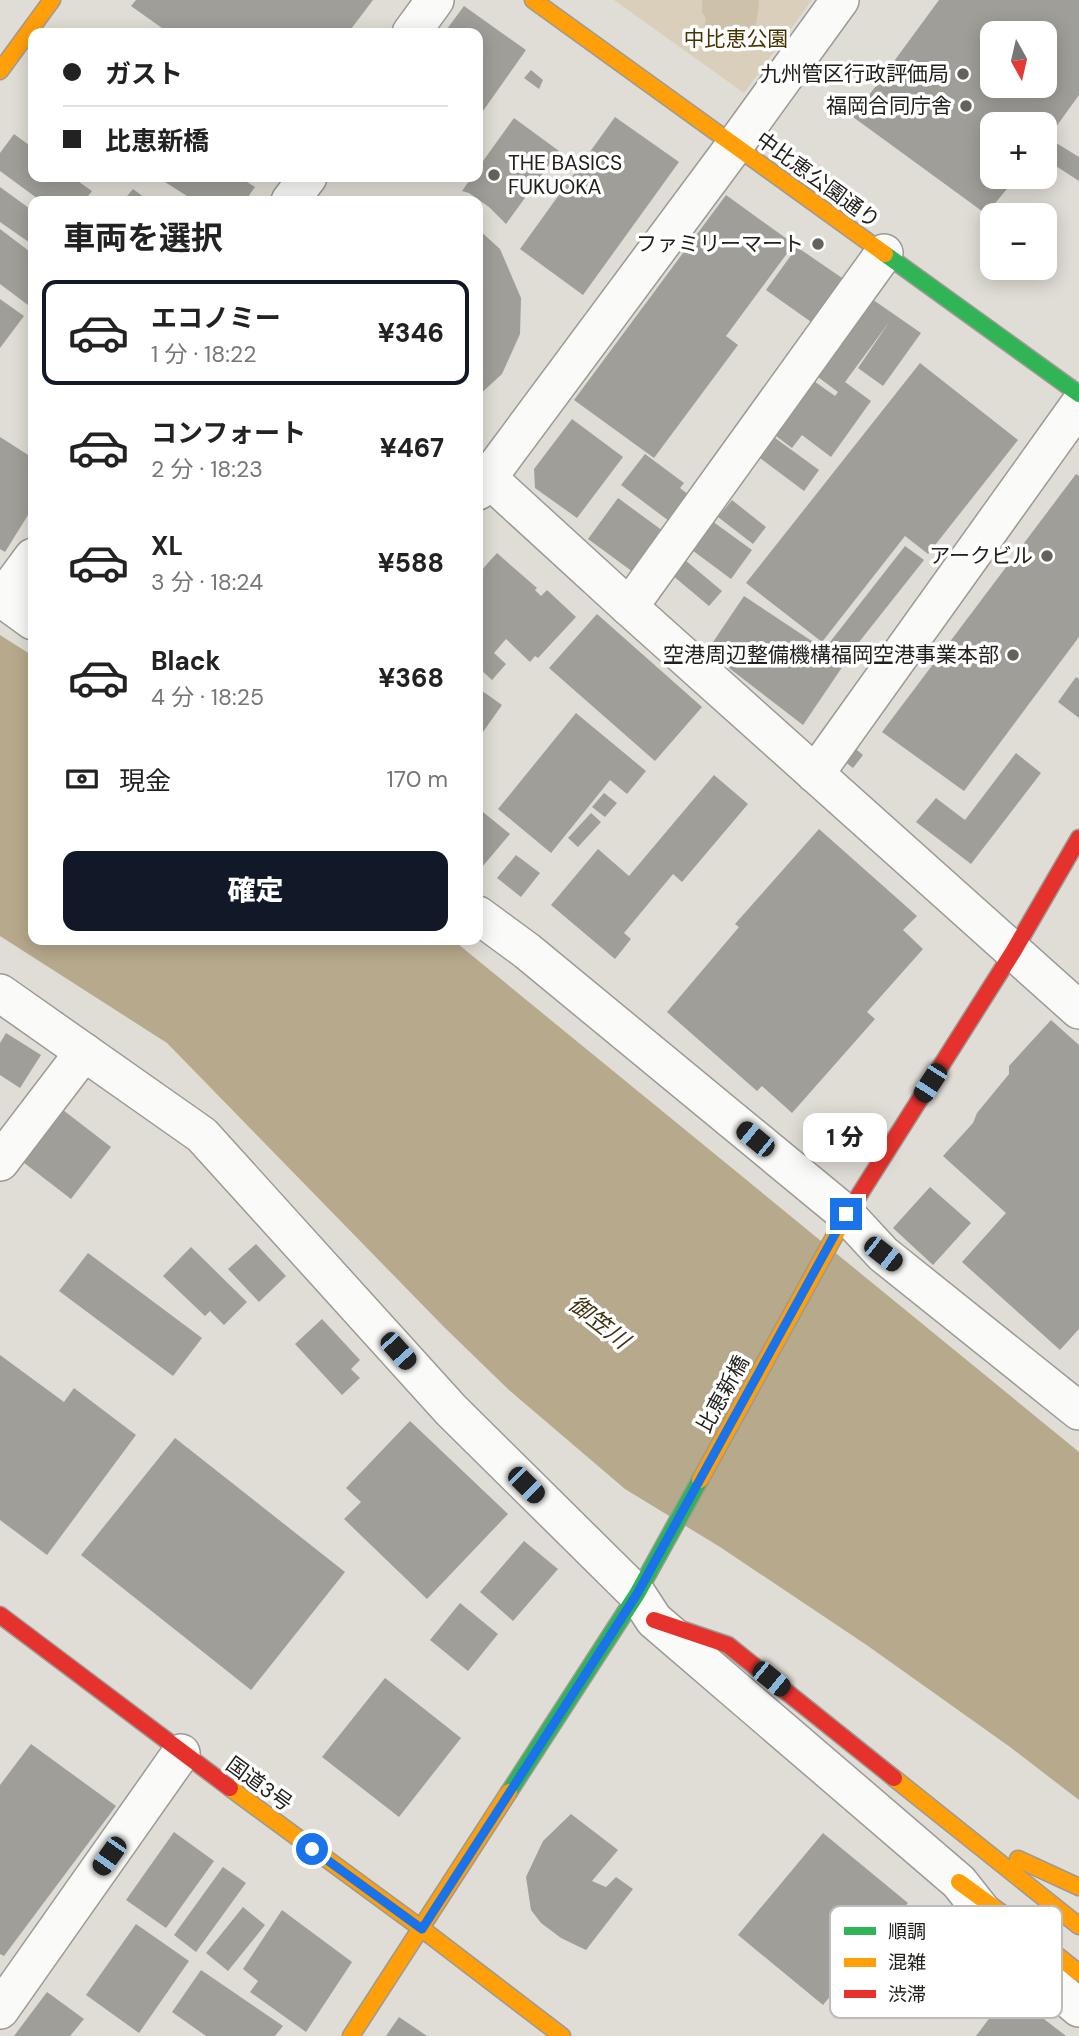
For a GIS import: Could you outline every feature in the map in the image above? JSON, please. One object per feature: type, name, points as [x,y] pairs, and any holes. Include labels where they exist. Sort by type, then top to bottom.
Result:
[{"type":"main road","points":[[31,28],[52,0]]},
{"type":"main road","name":"中比恵公園通り","points":[[533,0],[1079,394]]},
{"type":"main road","points":[[0,71],[28,33]]},
{"type":"main road","name":"比恵新橋","points":[[351,2036],[386,1980],[646,1607],[846,1214],[1013,952],[1079,838]]},
{"type":"main road","points":[[646,1607],[728,1645],[1053,1906]]},
{"type":"main road","name":"国道3号","points":[[0,1615],[562,2036]]},
{"type":"main road","points":[[962,1833],[1079,1887]]},
{"type":"main road","points":[[959,1882],[992,1906]]},
{"type":"main road","points":[[1062,1913],[1079,1927]]},
{"type":"main road","points":[[1062,1959],[1079,1973]]},
{"type":"street","points":[[415,28],[435,0]]},
{"type":"street","points":[[840,0],[483,484],[629,607],[1079,1010]]},
{"type":"street","points":[[629,607],[884,253]]},
{"type":"street","points":[[815,774],[1079,405]]},
{"type":"street","points":[[28,563],[1,598],[28,617]]},
{"type":"street","points":[[483,919],[527,951],[846,1214],[883,1254],[1079,1411]]},
{"type":"street","points":[[0,993],[202,1135],[451,1410],[646,1607],[959,1882],[978,1906]]},
{"type":"street","points":[[0,1162],[84,1052]]},
{"type":"street","points":[[0,2010],[181,1753]]},
{"type":"street","points":[[1062,1993],[1079,2008]]},
{"type":"green space","name":"中比恵公園","points":[[614,0],[812,0],[744,93]]},
{"type":"green space","points":[[702,0],[759,0],[756,24],[751,36],[736,44],[720,43],[712,39],[705,27]]},
{"type":"water","name":"御笠川","points":[[0,635],[28,653],[28,945],[459,945],[1079,1452],[1079,1800],[1010,1747],[868,1646],[720,1547],[625,1489],[509,1390],[444,1327],[167,1043],[0,936]]},
{"type":"building","points":[[136,0],[373,0],[352,28],[162,28],[131,6]]},
{"type":"building","name":"福岡合同庁舎","points":[[939,0],[1079,0],[1079,95],[1057,126],[1057,112],[980,112],[980,189],[1007,189],[995,203],[980,203],[980,210],[853,117]]},
{"type":"building","points":[[464,6],[526,50],[483,111],[483,28],[448,28]]},
{"type":"building","points":[[531,70],[543,80],[539,89],[524,78]]},
{"type":"building","points":[[615,117],[679,162],[583,295],[520,249]]},
{"type":"building","points":[[514,118],[559,151],[506,224],[483,203],[483,196],[473,196],[462,191],[468,182],[483,182],[483,161]]},
{"type":"building","points":[[14,134],[28,144],[28,182],[79,182],[92,191],[88,196],[34,196],[0,171],[0,153]]},
{"type":"building","name":"福岡合同庁舎","points":[[1057,144],[1079,157],[1079,181],[1057,167]]},
{"type":"building","points":[[165,182],[247,182],[255,187],[249,196],[187,196]]},
{"type":"building","points":[[0,187],[28,207],[28,242],[0,222]]},
{"type":"building","points":[[133,189],[142,196],[127,196]]},
{"type":"building","points":[[726,195],[794,244],[726,336],[738,345],[654,458],[574,400]]},
{"type":"building","points":[[0,229],[28,250],[28,305],[0,284]]},
{"type":"building","points":[[483,234],[500,249],[521,298],[520,334],[502,374],[483,391]]},
{"type":"building","points":[[797,247],[845,280],[814,324],[766,290]]},
{"type":"building","points":[[869,297],[921,333],[883,386],[858,368],[890,321],[845,382],[871,401],[831,457],[802,435],[792,448],[772,433],[811,379],[835,396],[838,392],[814,374]]},
{"type":"building","points":[[0,299],[24,316],[0,348]]},
{"type":"building","points":[[920,363],[1018,440],[928,554],[905,536],[822,642],[746,583]]},
{"type":"building","points":[[572,419],[623,457],[577,518],[535,488],[534,469]]},
{"type":"building","points":[[771,435],[819,470],[804,491],[756,455]]},
{"type":"building","points":[[0,437],[28,455],[28,515],[5,552],[0,549]]},
{"type":"building","points":[[645,454],[684,483],[680,488],[689,495],[669,521],[621,485]]},
{"type":"building","name":"アークビル","points":[[1076,474],[1079,476],[1079,637],[964,791],[882,732]]},
{"type":"building","points":[[618,498],[663,531],[633,572],[588,539]]},
{"type":"building","points":[[732,500],[766,527],[753,544],[718,517]]},
{"type":"building","points":[[712,521],[752,550],[731,579],[692,550]]},
{"type":"building","points":[[905,546],[924,560],[848,656],[830,642]]},
{"type":"building","points":[[497,553],[537,588],[535,590],[541,596],[547,590],[576,617],[538,658],[535,656],[530,662],[506,639],[494,653],[506,664],[492,680],[483,672],[483,568]]},
{"type":"building","points":[[685,560],[722,591],[709,606],[672,575]]},
{"type":"building","points":[[744,596],[845,663],[803,725],[707,651]]},
{"type":"building","points":[[597,614],[702,707],[655,761],[549,668]]},
{"type":"building","points":[[1076,677],[1079,679],[1079,718],[1058,702]]},
{"type":"building","points":[[483,692],[502,705],[483,732]]},
{"type":"building","points":[[576,713],[646,771],[627,794],[610,780],[551,853],[498,809]]},
{"type":"building","points":[[851,745],[863,755],[853,768],[840,758]]},
{"type":"building","points":[[1016,753],[1041,773],[971,864],[916,822],[936,798],[965,820]]},
{"type":"building","points":[[714,775],[748,804],[682,882],[673,874],[624,933],[631,939],[615,959],[551,905],[598,849],[629,876]]},
{"type":"building","points":[[604,793],[617,803],[605,817],[592,807]]},
{"type":"building","points":[[483,812],[510,834],[483,866]]},
{"type":"building","points":[[591,813],[601,822],[578,847],[568,838]]},
{"type":"building","points":[[819,829],[917,916],[903,930],[923,949],[867,1012],[875,1019],[792,1113],[762,1086],[757,1091],[667,1012],[739,927],[735,924]]},
{"type":"building","points":[[516,855],[540,873],[521,897],[497,878]]},
{"type":"building","points":[[1051,1020],[1079,1045],[1079,1329],[1060,1350],[962,1262],[1006,1213],[943,1156],[973,1123],[977,1113],[1009,1074],[1009,1066]]},
{"type":"building","points":[[6,1033],[41,1055],[20,1088],[0,1075],[0,1043]]},
{"type":"building","points":[[63,1110],[111,1147],[71,1199],[23,1162]]},
{"type":"building","points":[[930,1187],[971,1223],[933,1265],[893,1228]]},
{"type":"building","points":[[256,1244],[286,1276],[259,1302],[228,1269]]},
{"type":"building","points":[[191,1247],[247,1302],[224,1325],[210,1311],[205,1316],[163,1276]]},
{"type":"building","points":[[88,1253],[202,1338],[173,1376],[59,1291]]},
{"type":"building","points":[[322,1319],[360,1360],[351,1369],[360,1378],[342,1395],[295,1344]]},
{"type":"building","points":[[0,1355],[64,1402],[74,1388],[136,1435],[47,1555],[0,1520]]},
{"type":"building","points":[[410,1421],[508,1514],[427,1599],[344,1519],[361,1502],[346,1488]]},
{"type":"building","points":[[175,1438],[345,1572],[251,1690],[81,1555]]},
{"type":"building","points":[[524,1541],[558,1569],[513,1621],[480,1592]]},
{"type":"building","points":[[460,1603],[498,1634],[468,1671],[430,1640]]},
{"type":"building","points":[[385,1678],[461,1738],[399,1817],[322,1757]]},
{"type":"building","points":[[31,1744],[116,1806],[4,1956],[0,1954],[0,1785]]},
{"type":"building","points":[[571,1814],[618,1850],[592,1881],[606,1887],[616,1877],[633,1889],[586,1950],[561,1938],[541,1923],[531,1910],[526,1877],[543,1841]]},
{"type":"building","points":[[174,1832],[214,1861],[166,1928],[126,1900]]},
{"type":"building","points":[[823,1833],[908,1903],[906,1906],[830,1906],[830,1997],[823,2005],[738,1935]]},
{"type":"building","points":[[223,1867],[246,1883],[196,1952],[174,1935]]},
{"type":"building","points":[[243,1907],[265,1925],[228,1971],[206,1953]]},
{"type":"building","points":[[282,1910],[352,1962],[306,2032],[250,1992],[258,1981],[243,1969]]},
{"type":"building","points":[[136,1924],[189,1961],[139,2033],[86,1995]]},
{"type":"building","points":[[201,1970],[283,2026],[275,2036],[206,2036],[172,2012]]},
{"type":"building","points":[[47,1992],[84,2019],[70,2036],[14,2036]]},
{"type":"building","points":[[399,2017],[427,2036],[386,2036]]},
{"type":"building","points":[[990,2018],[1043,2018],[1066,2036],[976,2036]]},
{"type":"traffic: fast","points":[[885,254],[1079,394]]},
{"type":"traffic: fast","points":[[509,1792],[637,1594],[700,1480]]},
{"type":"traffic: slow","points":[[31,28],[52,0]]},
{"type":"traffic: slow","points":[[533,0],[885,254]]},
{"type":"traffic: slow","points":[[0,71],[28,33]]},
{"type":"traffic: slow","points":[[700,1480],[844,1219]]},
{"type":"traffic: slow","points":[[894,1778],[1054,1906]]},
{"type":"traffic: slow","points":[[230,1788],[562,2036]]},
{"type":"traffic: slow","points":[[351,2036],[509,1792]]},
{"type":"traffic: slow","points":[[1018,1859],[1079,1887]]},
{"type":"traffic: slow","points":[[959,1882],[992,1906]]},
{"type":"traffic: slow","points":[[1062,1912],[1079,1926]]},
{"type":"traffic: slow","points":[[1062,1959],[1079,1973]]},
{"type":"traffic: jam","points":[[844,1219],[1013,952],[1079,838]]},
{"type":"traffic: jam","points":[[0,1615],[230,1788]]},
{"type":"traffic: jam","points":[[654,1620],[728,1645],[894,1778]]},
{"type":"place","name":"九州管区行政評価局","points":[[963,74]]},
{"type":"place","name":"福岡合同庁舎","points":[[966,106]]},
{"type":"place","name":"THE BASICS FUKUOKA","points":[[494,175]]},
{"type":"place","name":"ファミリーマート","points":[[818,244]]},
{"type":"place","name":"アークビル","points":[[1047,556]]},
{"type":"place","name":"空港周辺整備機構福岡空港事業本部","points":[[1013,655]]},
{"type":"route","points":[[312,1849],[422,1929],[637,1594],[846,1214]]}]
